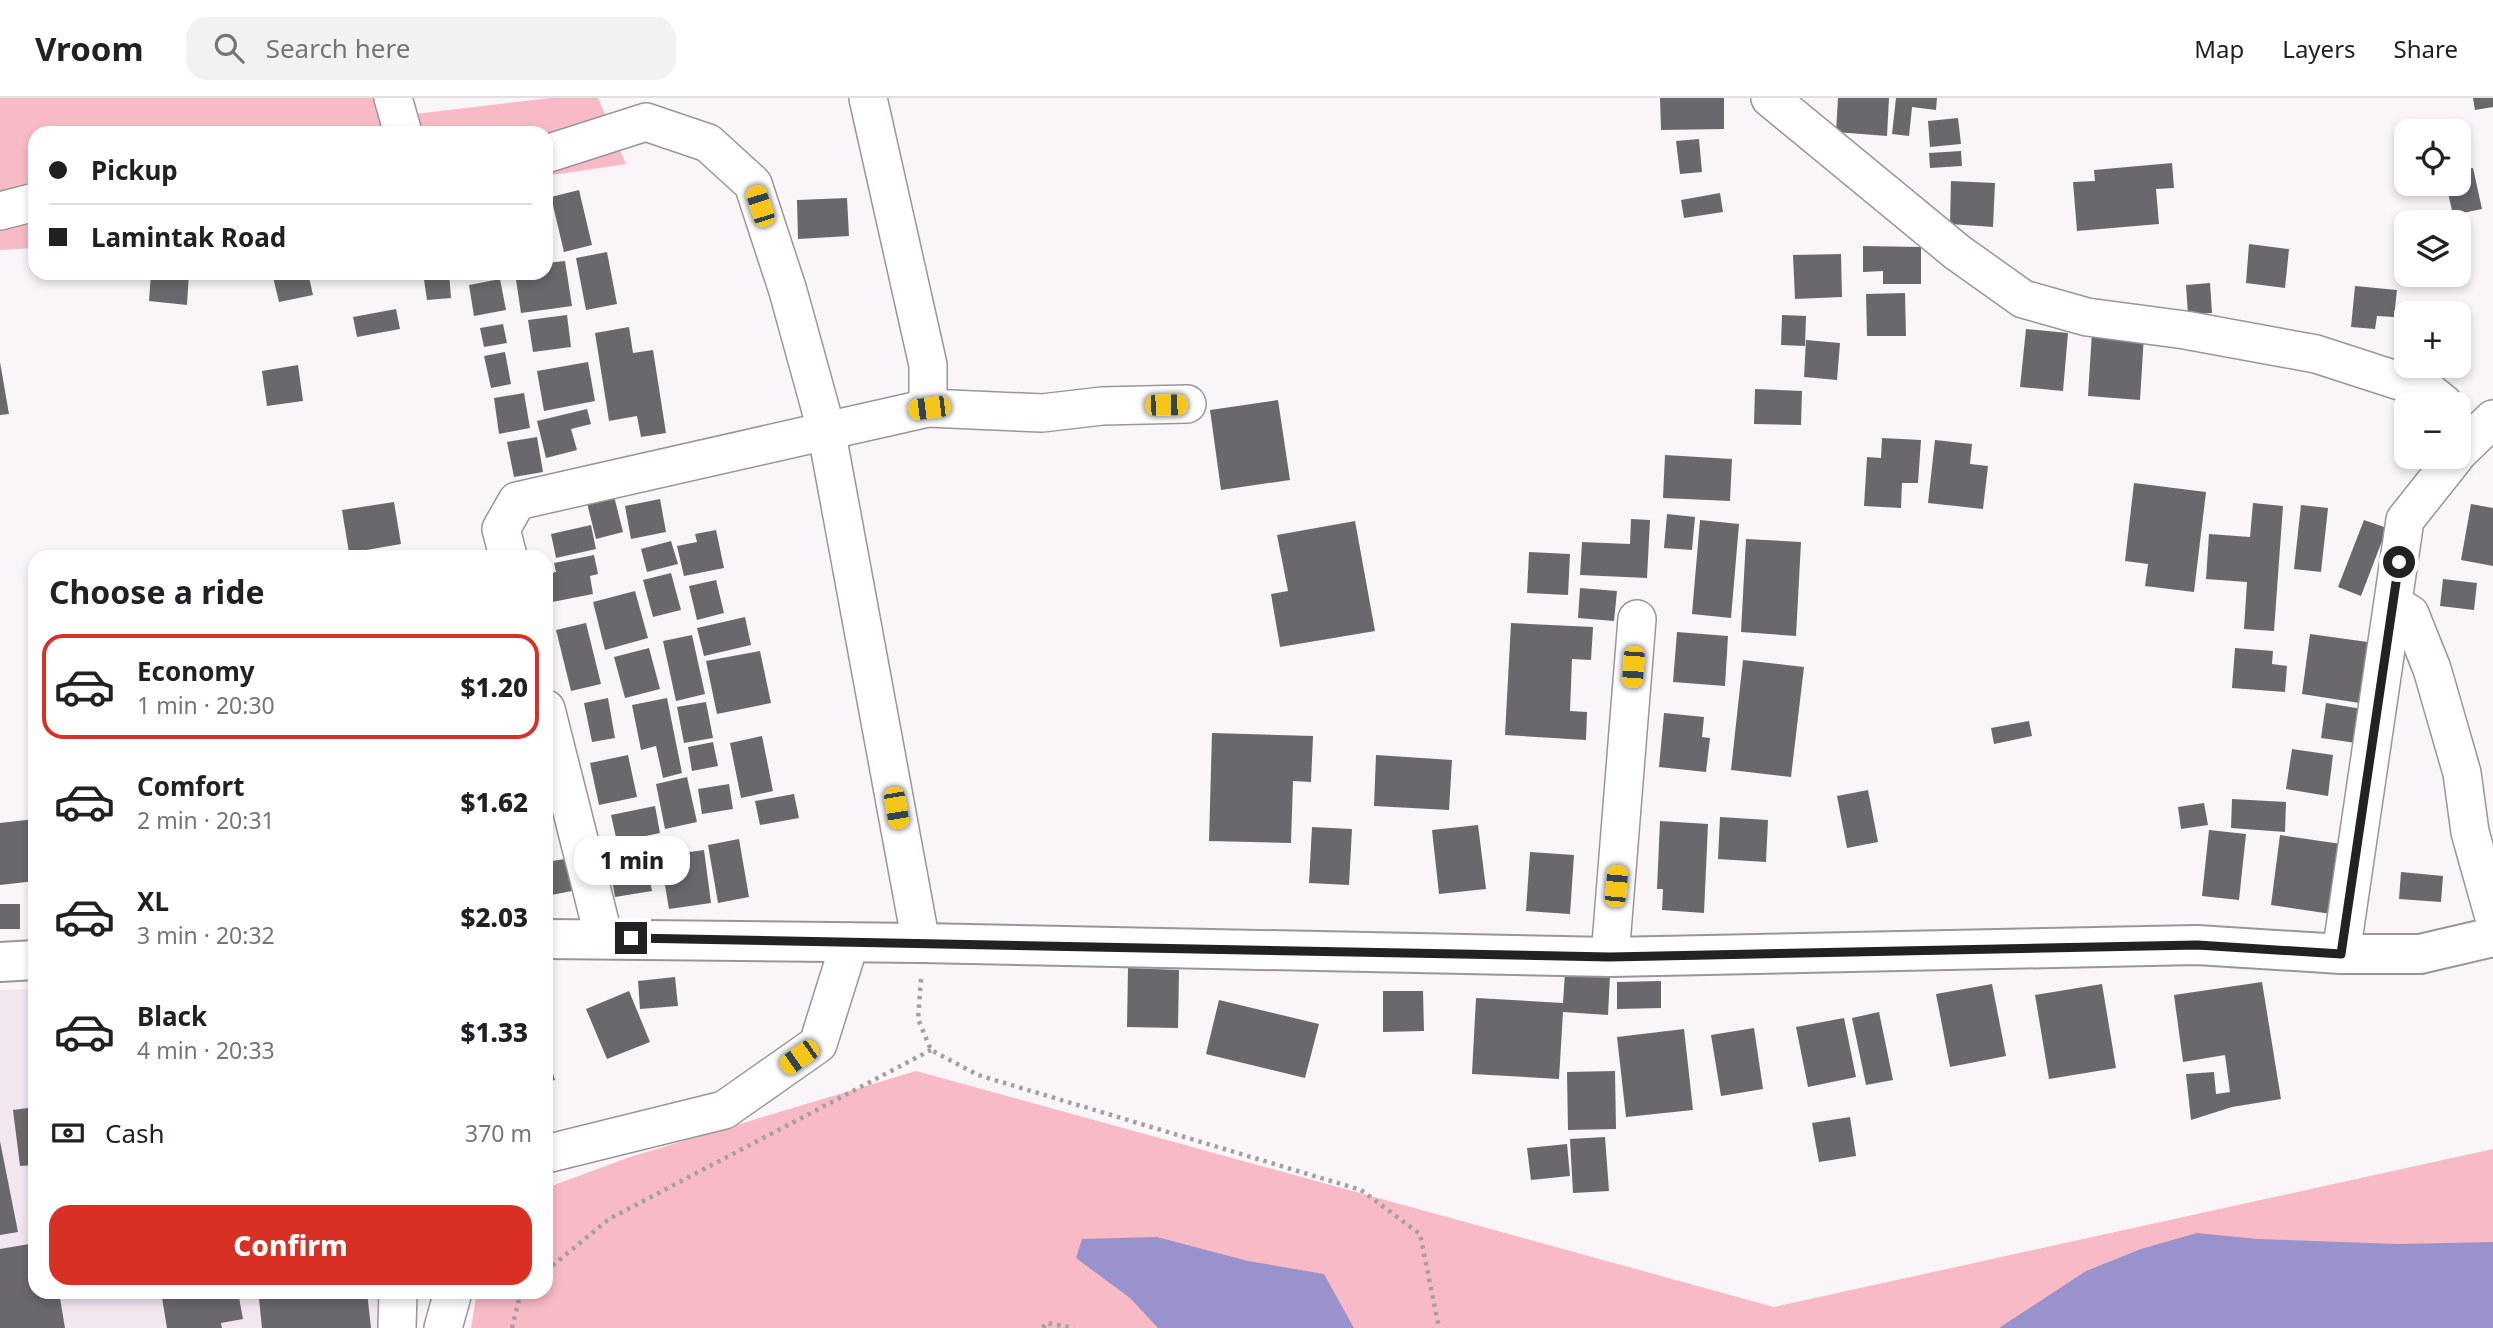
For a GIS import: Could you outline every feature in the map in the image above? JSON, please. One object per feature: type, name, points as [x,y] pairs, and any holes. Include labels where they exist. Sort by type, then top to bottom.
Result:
[{"type":"main road","points":[[553,939],[604,937],[1610,957],[2197,945],[2341,954],[2420,954],[2493,937]]},
{"type":"main road","points":[[0,962],[28,960]]},
{"type":"street","points":[[393,98],[402,126]]},
{"type":"street","points":[[868,98],[928,365],[929,408]]},
{"type":"street","points":[[1770,98],[1957,252],[2024,299],[2087,317],[2185,330],[2316,354],[2429,392]]},
{"type":"street","points":[[553,152],[646,122],[708,143],[753,184],[788,291],[827,429],[921,943]]},
{"type":"street","points":[[0,211],[28,204]]},
{"type":"street","points":[[506,550],[501,530],[517,501],[827,429],[929,408],[1042,413],[1102,406],[1187,404]]},
{"type":"street","points":[[2341,954],[2405,520],[2443,469]]},
{"type":"street","points":[[2393,604],[2410,614],[2432,669],[2462,773],[2470,832],[2493,915]]},
{"type":"street","points":[[1610,957],[1637,619]]},
{"type":"street","points":[[553,737],[604,937]]},
{"type":"street","points":[[553,1152],[724,1110],[818,1044],[850,942]]},
{"type":"street","points":[[397,1328],[398,1299]]},
{"type":"street","points":[[443,1328],[451,1299]]},
{"type":"path","points":[[921,943],[918,1019],[931,1050],[978,1074],[1361,1190],[1420,1234],[1438,1328]]},
{"type":"path","points":[[553,1265],[609,1219],[931,1050]]},
{"type":"path","points":[[512,1328],[519,1299]]},
{"type":"path","points":[[1043,1328],[1046,1323],[1074,1328]]},
{"type":"shaded area","points":[[0,98],[410,98],[415,114],[550,98],[598,98],[626,164],[553,175],[553,126],[28,126],[28,248],[0,250]]},
{"type":"shaded area","points":[[28,989],[28,1299],[380,1299],[379,1328],[0,1328],[0,990]]},
{"type":"shaded area","points":[[916,1071],[1774,1307],[2493,1149],[2493,1328],[471,1328],[476,1299],[553,1299],[553,1185],[630,1157]]},
{"type":"shaded area","points":[[2197,1233],[2257,1239],[2398,1244],[2493,1242],[2493,1328],[1999,1328],[2086,1271],[2141,1249]]},
{"type":"shaded area","points":[[1157,1237],[1248,1261],[1324,1274],[1354,1328],[1158,1328],[1130,1298],[1076,1258],[1082,1239]]},
{"type":"building","points":[[1660,98],[1724,98],[1724,129],[1661,130]]},
{"type":"building","points":[[1838,98],[1889,98],[1887,136],[1836,132]]},
{"type":"building","points":[[1896,98],[1937,98],[1936,110],[1912,107],[1909,136],[1892,134]]},
{"type":"building","points":[[2473,98],[2493,98],[2493,107],[2475,110]]},
{"type":"building","points":[[1958,118],[1961,144],[1930,147],[1928,121]]},
{"type":"building","points":[[1699,139],[1702,172],[1680,174],[1676,141]]},
{"type":"building","points":[[1961,151],[1962,166],[1930,168],[1929,153]]},
{"type":"building","points":[[2172,163],[2174,188],[2156,189],[2159,224],[2077,231],[2073,182],[2095,181],[2094,170]]},
{"type":"building","points":[[2471,168],[2482,209],[2452,210],[2449,196],[2471,196]]},
{"type":"building","points":[[1951,181],[1995,183],[1993,227],[1950,224]]},
{"type":"building","points":[[579,190],[592,245],[564,252],[553,196]]},
{"type":"building","points":[[1720,193],[1723,212],[1684,218],[1681,200]]},
{"type":"building","points":[[847,198],[849,236],[798,239],[797,200]]},
{"type":"building","points":[[2249,244],[2289,249],[2285,288],[2246,283]]},
{"type":"building","points":[[1863,246],[1921,247],[1921,284],[1883,284],[1883,271],[1863,272]]},
{"type":"building","points":[[607,252],[617,304],[586,310],[576,258]]},
{"type":"building","points":[[1841,254],[1842,297],[1795,299],[1793,255]]},
{"type":"building","points":[[565,261],[572,306],[521,313],[516,280],[553,280],[553,262]]},
{"type":"building","points":[[150,280],[189,280],[187,305],[149,301]]},
{"type":"building","points":[[274,280],[310,280],[313,295],[279,302]]},
{"type":"building","points":[[424,280],[450,280],[451,298],[427,300]]},
{"type":"building","points":[[500,280],[506,310],[474,316],[469,285]]},
{"type":"building","points":[[2210,283],[2212,313],[2188,315],[2186,285]]},
{"type":"building","points":[[2355,286],[2397,290],[2394,317],[2377,316],[2375,329],[2351,327]]},
{"type":"building","points":[[1905,293],[1906,336],[1867,336],[1866,294]]},
{"type":"building","points":[[396,309],[400,329],[357,337],[353,317]]},
{"type":"building","points":[[567,315],[571,347],[533,352],[528,320]]},
{"type":"building","points":[[1782,315],[1806,316],[1805,346],[1781,345]]},
{"type":"building","points":[[503,324],[507,343],[484,347],[480,328]]},
{"type":"building","points":[[629,327],[633,353],[653,350],[666,433],[641,437],[637,416],[609,421],[595,333]]},
{"type":"building","points":[[2026,329],[2068,333],[2063,391],[2020,387]]},
{"type":"building","points":[[2092,332],[2144,335],[2140,400],[2088,396]]},
{"type":"building","points":[[1806,340],[1840,343],[1837,380],[1804,377]]},
{"type":"building","points":[[505,352],[511,384],[491,388],[484,356]]},
{"type":"building","points":[[0,362],[9,414],[0,415]]},
{"type":"building","points":[[588,362],[595,401],[544,411],[537,371]]},
{"type":"building","points":[[298,365],[303,401],[267,406],[262,371]]},
{"type":"building","points":[[1755,389],[1802,391],[1801,425],[1754,424]]},
{"type":"building","points":[[524,393],[530,428],[499,434],[494,398]]},
{"type":"building","points":[[1278,400],[1290,480],[1221,490],[1210,410]]},
{"type":"building","points":[[587,409],[591,424],[571,429],[577,450],[546,458],[537,421]]},
{"type":"building","points":[[537,437],[543,472],[514,477],[507,442]]},
{"type":"building","points":[[1882,438],[1921,440],[1918,483],[1902,483],[1901,508],[1864,506],[1867,457],[1881,458]]},
{"type":"building","points":[[1935,440],[1972,444],[1970,464],[1988,466],[1983,509],[1928,503]]},
{"type":"building","points":[[1665,455],[1732,459],[1730,501],[1663,498]]},
{"type":"building","points":[[2134,483],[2206,492],[2194,592],[2145,586],[2148,564],[2125,561]]},
{"type":"building","points":[[614,496],[623,532],[596,539],[587,503]]},
{"type":"building","points":[[660,499],[666,532],[631,539],[625,506]]},
{"type":"building","points":[[394,502],[401,544],[349,550],[342,510]]},
{"type":"building","points":[[2253,503],[2283,506],[2274,631],[2244,629],[2247,582],[2206,579],[2209,534],[2250,537]]},
{"type":"building","points":[[2471,504],[2493,508],[2493,566],[2461,560]]},
{"type":"building","points":[[2301,505],[2328,508],[2321,572],[2294,569]]},
{"type":"building","points":[[1667,514],[1695,517],[1692,550],[1664,548]]},
{"type":"building","points":[[1631,519],[1650,520],[1647,578],[1580,575],[1582,542],[1630,544]]},
{"type":"building","points":[[1700,520],[1739,524],[1731,618],[1692,614]]},
{"type":"building","points":[[2364,520],[2387,528],[2361,596],[2338,587]]},
{"type":"building","points":[[1355,521],[1375,631],[1280,647],[1271,594],[1288,591],[1277,535]]},
{"type":"building","points":[[591,525],[596,549],[556,558],[551,534]]},
{"type":"building","points":[[716,530],[724,568],[684,576],[677,546],[697,542],[695,534]]},
{"type":"building","points":[[1746,539],[1801,542],[1796,636],[1741,632]]},
{"type":"building","points":[[671,541],[678,564],[647,572],[641,549]]},
{"type":"building","points":[[1529,552],[1570,554],[1568,595],[1527,593]]},
{"type":"building","points":[[594,555],[598,574],[590,576],[593,594],[553,602],[553,573],[556,572],[554,563]]},
{"type":"building","points":[[671,573],[681,610],[653,617],[643,580]]},
{"type":"building","points":[[2443,579],[2477,583],[2474,610],[2440,606]]},
{"type":"building","points":[[716,580],[724,613],[697,620],[689,586]]},
{"type":"building","points":[[1580,588],[1617,591],[1614,621],[1578,618]]},
{"type":"building","points":[[635,591],[648,638],[605,650],[593,602]]},
{"type":"building","points":[[745,617],[751,645],[704,656],[697,628]]},
{"type":"building","points":[[586,623],[601,684],[571,691],[556,630]]},
{"type":"building","points":[[1511,623],[1593,627],[1591,660],[1572,659],[1570,711],[1587,712],[1586,740],[1505,735]]},
{"type":"building","points":[[1677,632],[1728,636],[1725,686],[1673,682]]},
{"type":"building","points":[[2310,634],[2375,643],[2366,704],[2302,694]]},
{"type":"building","points":[[692,635],[705,694],[676,701],[663,641]]},
{"type":"building","points":[[649,648],[660,689],[625,698],[614,657]]},
{"type":"building","points":[[2235,648],[2273,651],[2272,664],[2287,666],[2285,692],[2232,688]]},
{"type":"building","points":[[760,651],[771,703],[717,714],[706,661]]},
{"type":"building","points":[[1743,660],[1804,667],[1791,777],[1731,770]]},
{"type":"building","points":[[608,698],[615,738],[592,742],[584,703]]},
{"type":"building","points":[[667,698],[682,773],[663,778],[656,746],[641,750],[632,705]]},
{"type":"building","points":[[706,702],[713,738],[684,743],[677,707]]},
{"type":"building","points":[[2326,703],[2362,709],[2356,743],[2321,738]]},
{"type":"building","points":[[1664,713],[1704,717],[1702,737],[1710,738],[1706,772],[1659,767]]},
{"type":"building","points":[[2029,721],[2032,736],[1994,744],[1991,728]]},
{"type":"building","points":[[1212,733],[1313,736],[1311,782],[1293,781],[1291,843],[1209,841]]},
{"type":"building","points":[[762,736],[773,791],[741,798],[730,743]]},
{"type":"building","points":[[713,742],[718,766],[692,771],[688,747]]},
{"type":"building","points":[[2292,749],[2333,755],[2328,796],[2286,789]]},
{"type":"building","points":[[628,755],[637,797],[599,805],[590,763]]},
{"type":"building","points":[[1376,755],[1452,760],[1449,810],[1374,806]]},
{"type":"building","points":[[687,777],[697,822],[665,829],[656,784]]},
{"type":"building","points":[[729,784],[733,809],[702,814],[698,789]]},
{"type":"building","points":[[1868,790],[1878,842],[1847,848],[1837,796]]},
{"type":"building","points":[[794,794],[799,818],[760,825],[755,801]]},
{"type":"building","points":[[2232,799],[2286,802],[2285,832],[2231,828]]},
{"type":"building","points":[[2204,803],[2208,825],[2181,829],[2178,807]]},
{"type":"building","points":[[655,806],[660,833],[617,842],[611,815]]},
{"type":"building","points":[[1720,817],[1768,820],[1766,862],[1718,859]]},
{"type":"building","points":[[28,820],[28,882],[0,885],[0,823]]},
{"type":"building","points":[[1660,821],[1708,824],[1704,913],[1662,910],[1663,889],[1657,889]]},
{"type":"building","points":[[1478,825],[1486,889],[1439,894],[1432,830]]},
{"type":"building","points":[[1312,827],[1352,829],[1349,885],[1309,883]]},
{"type":"building","points":[[2209,830],[2246,834],[2239,900],[2202,896]]},
{"type":"building","points":[[2280,835],[2348,845],[2338,915],[2271,905]]},
{"type":"building","points":[[739,839],[749,897],[718,903],[708,845]]},
{"type":"building","points":[[643,844],[652,891],[615,897],[607,850]]},
{"type":"building","points":[[704,850],[711,903],[669,909],[660,856]]},
{"type":"building","points":[[1530,852],[1574,855],[1570,914],[1526,911]]},
{"type":"building","points":[[565,859],[572,891],[553,895],[553,861]]},
{"type":"building","points":[[2401,872],[2443,876],[2441,902],[2399,899]]},
{"type":"building","points":[[0,904],[20,904],[20,929],[0,929]]},
{"type":"building","points":[[1128,968],[1179,970],[1178,1028],[1127,1027]]},
{"type":"building","points":[[1565,972],[1610,975],[1608,1015],[1563,1012],[1559,1079],[1472,1074],[1476,998],[1563,1003]]},
{"type":"building","points":[[675,977],[678,1006],[640,1009],[638,981]]},
{"type":"building","points":[[1661,981],[1661,1008],[1617,1009],[1617,982]]},
{"type":"building","points":[[2262,982],[2281,1099],[2232,1107],[2191,1120],[2186,1074],[2214,1072],[2216,1094],[2230,1092],[2225,1055],[2183,1062],[2174,995]]},
{"type":"building","points":[[1992,984],[2006,1056],[1950,1067],[1936,994]]},
{"type":"building","points":[[2102,984],[2116,1068],[2049,1079],[2035,995]]},
{"type":"building","points":[[629,991],[650,1042],[607,1059],[586,1009]]},
{"type":"building","points":[[1383,991],[1423,991],[1424,1031],[1383,1032]]},
{"type":"building","points":[[1219,1000],[1319,1024],[1305,1078],[1206,1054]]},
{"type":"building","points":[[1879,1012],[1893,1080],[1866,1085],[1852,1018]]},
{"type":"building","points":[[1844,1018],[1856,1077],[1808,1087],[1796,1027]]},
{"type":"building","points":[[1754,1028],[1763,1089],[1721,1096],[1711,1035]]},
{"type":"building","points":[[1684,1029],[1693,1110],[1626,1117],[1617,1037]]},
{"type":"building","points":[[1615,1071],[1616,1129],[1568,1130],[1567,1072]]},
{"type":"building","points":[[28,1108],[28,1165],[20,1166],[13,1110]]},
{"type":"building","points":[[1850,1117],[1856,1156],[1819,1162],[1812,1123]]},
{"type":"building","points":[[1605,1137],[1609,1191],[1573,1193],[1570,1139]]},
{"type":"building","points":[[0,1141],[18,1232],[0,1235]]},
{"type":"building","points":[[1567,1144],[1570,1176],[1531,1180],[1527,1148]]},
{"type":"building","points":[[28,1244],[28,1299],[60,1299],[65,1328],[0,1328],[0,1249]]},
{"type":"building","points":[[162,1299],[239,1299],[243,1319],[221,1323],[222,1328],[167,1328]]},
{"type":"building","points":[[259,1299],[368,1299],[371,1328],[262,1328]]},
{"type":"route","points":[[631,938],[1610,957],[2197,945],[2341,954],[2399,562]]}]
